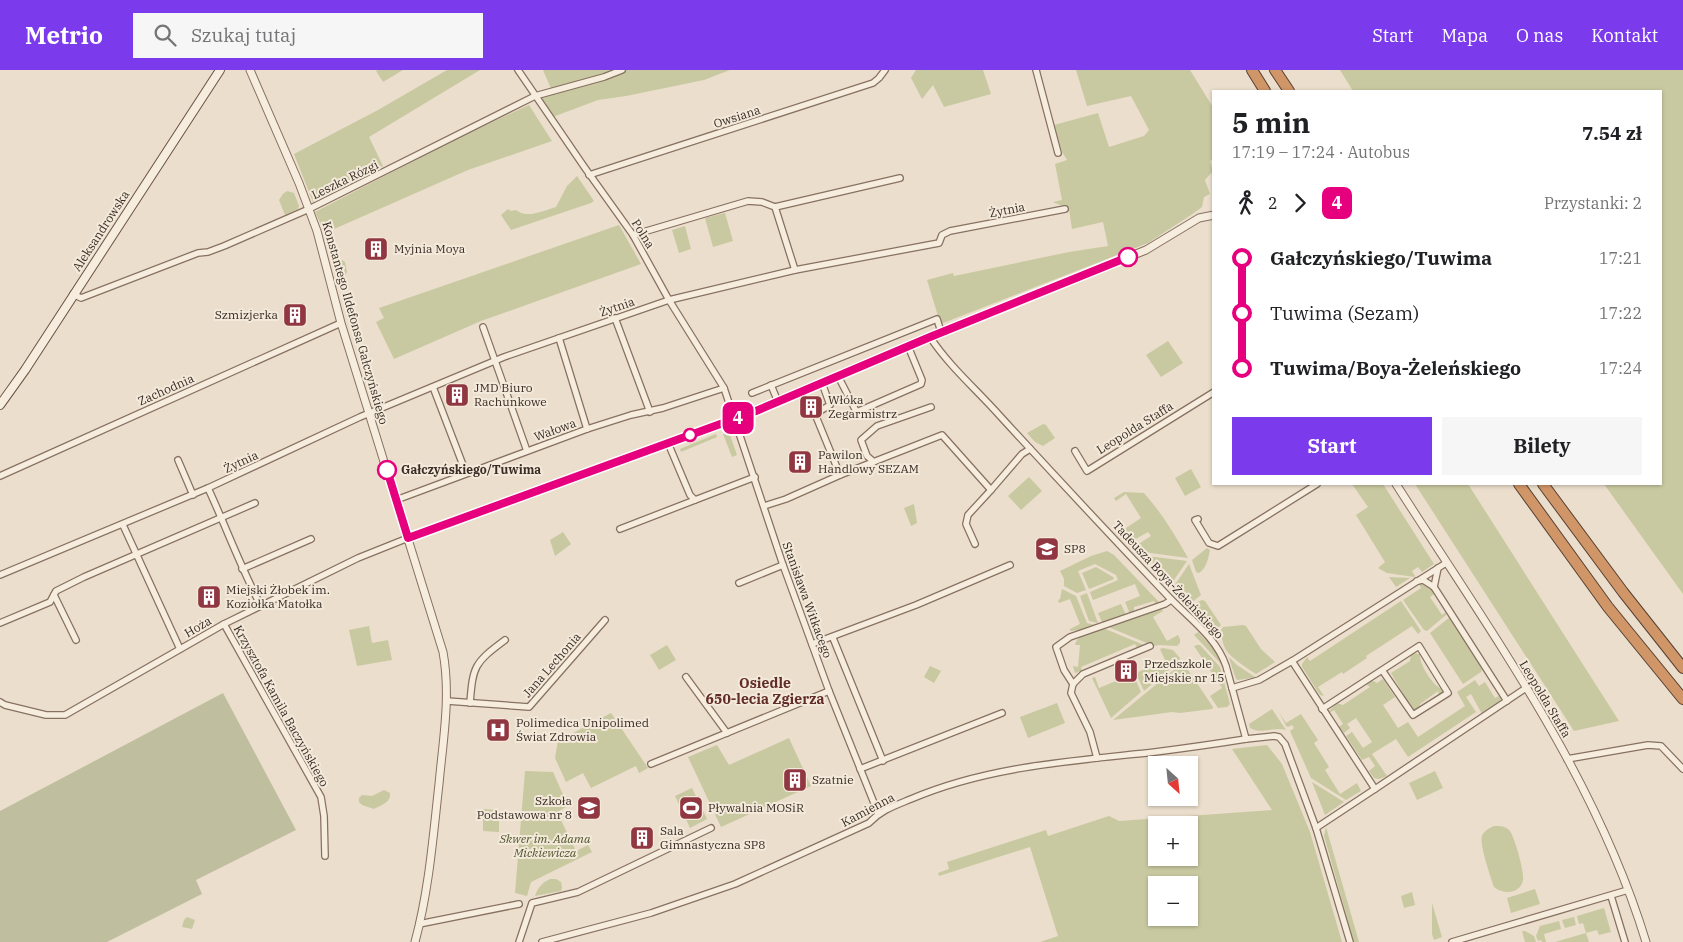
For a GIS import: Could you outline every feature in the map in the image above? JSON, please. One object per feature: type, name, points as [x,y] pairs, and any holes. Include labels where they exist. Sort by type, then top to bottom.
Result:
[{"type":"highway","points":[[1252,70],[1264,90]]},
{"type":"highway","points":[[1275,70],[1288,90]]},
{"type":"highway","points":[[1520,485],[1608,607],[1683,699]]},
{"type":"highway","points":[[1544,485],[1617,585],[1683,668]]},
{"type":"main road","name":"Aleksandrowska","points":[[0,405],[26,370],[73,294],[220,70]]},
{"type":"street","name":"Konstantego Ildefonsa Gałczyńskiego","points":[[250,70],[309,209],[341,323],[442,648],[446,669],[446,701],[432,858],[415,942]]},
{"type":"street","name":"Polna","points":[[518,70],[589,175],[634,235],[669,300],[724,388],[735,419]]},
{"type":"street","name":"Leszka Rózgi","points":[[73,294],[81,298],[198,253],[208,252],[224,246],[309,209],[535,96],[604,77],[622,70]]},
{"type":"street","name":"Owsiana","points":[[589,175],[864,86],[879,78],[885,70]]},
{"type":"street","points":[[1036,70],[1058,153]]},
{"type":"street","points":[[634,235],[748,201],[762,202],[775,207],[900,178]]},
{"type":"street","points":[[775,207],[795,270]]},
{"type":"street","name":"Żytnia","points":[[0,575],[123,525],[369,414],[495,360],[615,318],[669,300],[795,270],[939,243],[942,236],[950,231],[1065,209]]},
{"type":"street","points":[[408,538],[778,402],[941,332],[1146,250],[1196,219],[1212,215]]},
{"type":"street","points":[[615,318],[650,412]]},
{"type":"street","points":[[752,392],[936,319],[941,332]]},
{"type":"street","name":"Zachodnia","points":[[0,476],[341,323]]},
{"type":"street","points":[[483,327],[527,451]]},
{"type":"street","name":"Tadeusza Boya-Żeleńskiego","points":[[930,337],[938,351],[1218,649],[1226,666],[1246,739]]},
{"type":"street","points":[[558,338],[587,429]]},
{"type":"street","points":[[838,376],[856,411],[872,406],[921,384],[922,380],[908,346]]},
{"type":"street","points":[[822,383],[830,405],[815,414],[840,476]]},
{"type":"street","points":[[771,385],[778,402]]},
{"type":"street","points":[[433,387],[466,473]]},
{"type":"street","name":"Wałowa","points":[[396,500],[587,429],[631,415],[650,412],[724,388]]},
{"type":"street","name":"Leopolda Staffa","points":[[1075,451],[1087,471],[1212,393]]},
{"type":"street","points":[[874,462],[867,456],[862,440],[877,426],[931,407]]},
{"type":"street","name":"Stanisława Witkacego","points":[[735,419],[783,565],[829,691],[878,813]]},
{"type":"street","points":[[764,506],[786,499],[942,435],[991,490]]},
{"type":"street","points":[[668,443],[690,495],[694,500]]},
{"type":"street","points":[[975,544],[966,524],[968,515],[1022,454],[1030,449]]},
{"type":"street","points":[[178,460],[193,494]]},
{"type":"street","points":[[620,529],[755,477]]},
{"type":"street","points":[[1198,519],[1195,520],[1209,543],[1218,546],[1315,485]]},
{"type":"street","name":"Leopolda Staffa","points":[[1397,485],[1526,688],[1567,758],[1597,816],[1628,890],[1646,942]]},
{"type":"street","points":[[208,488],[242,569],[261,606]]},
{"type":"street","points":[[0,623],[50,602],[56,591],[84,577],[255,503]]},
{"type":"street","points":[[123,525],[180,649]]},
{"type":"street","points":[[242,569],[311,538]]},
{"type":"street","name":"Hoża","points":[[2,704],[46,715],[65,715],[224,624],[358,558],[408,538]]},
{"type":"street","points":[[1232,688],[1259,680],[1292,661],[1446,563]]},
{"type":"street","points":[[739,583],[783,565]]},
{"type":"street","points":[[812,644],[833,638],[1010,565]]},
{"type":"street","points":[[1434,587],[1438,568]]},
{"type":"street","points":[[1415,581],[1423,580],[1434,587],[1507,701]]},
{"type":"street","points":[[54,595],[76,640]]},
{"type":"street","points":[[1073,684],[1066,675],[1056,650],[1059,644],[1070,637],[1165,604],[1171,600]]},
{"type":"street","name":"Jana Lechonia","points":[[446,701],[529,706],[605,620]]},
{"type":"street","name":"Krzysztofa Kamila Baczyńskiego","points":[[224,624],[321,797],[324,816],[325,856]]},
{"type":"street","points":[[833,638],[883,761]]},
{"type":"street","points":[[470,703],[472,676],[478,664],[489,652],[505,640]]},
{"type":"street","points":[[1097,758],[1090,732],[1071,693],[1073,684],[1083,674],[1150,646]]},
{"type":"street","points":[[1322,709],[1382,670],[1419,646],[1448,693],[1413,716],[1382,670]]},
{"type":"street","points":[[1292,661],[1375,789]]},
{"type":"street","points":[[686,677],[727,733]]},
{"type":"street","points":[[1316,828],[1526,688]]},
{"type":"street","points":[[651,764],[829,691]]},
{"type":"street","points":[[860,770],[1002,713]]},
{"type":"street","points":[[1246,739],[1274,736],[1279,737],[1285,744],[1316,828],[1350,942]]},
{"type":"street","name":"Kamienna","points":[[542,942],[651,913],[735,884],[869,823],[878,813],[922,794],[966,781],[1012,770],[1246,739]]},
{"type":"street","points":[[1567,758],[1648,746],[1662,746],[1683,769]]},
{"type":"street","points":[[519,942],[531,905],[535,902],[578,892],[711,828]]},
{"type":"street","points":[[1453,942],[1628,890]]},
{"type":"street","points":[[1612,896],[1625,942]]},
{"type":"street","points":[[420,924],[519,904]]},
{"type":"green space","points":[[403,70],[383,82],[376,71]]},
{"type":"green space","points":[[447,70],[480,70],[369,137],[383,166],[313,202],[294,154],[378,110]]},
{"type":"green space","points":[[543,70],[730,70],[704,80],[598,100],[550,118],[535,96],[552,91]]},
{"type":"green space","points":[[916,70],[983,70],[991,94],[944,107],[933,85],[922,99],[911,78]]},
{"type":"green space","points":[[1076,70],[1190,70],[1212,106],[1212,160],[1210,161],[1212,172],[1205,180],[1210,194],[1204,197],[1202,207],[1148,243],[938,325],[938,316],[927,280],[953,273],[954,276],[1069,252],[1108,246],[1103,222],[1072,229],[1069,209],[1053,202],[1062,200],[1055,164],[1067,160],[1062,152],[1054,125],[1098,113],[1109,147],[1144,136],[1149,130],[1131,96],[1087,106]]},
{"type":"green space","points":[[1340,70],[1683,70],[1683,594],[1605,485],[1662,485],[1662,90],[1352,90]]},
{"type":"green space","points":[[529,105],[552,141],[468,170],[325,233],[315,212],[458,138]]},
{"type":"green space","points":[[577,176],[594,201],[591,203],[511,230],[501,215],[508,209],[530,214],[556,207],[567,186]]},
{"type":"green space","points":[[287,191],[294,193],[299,206],[298,209],[285,215],[279,200]]},
{"type":"green space","points":[[725,213],[733,241],[713,247],[705,218]]},
{"type":"green space","points":[[619,225],[641,264],[481,321],[394,359],[376,322],[384,318],[379,308]]},
{"type":"green space","points":[[685,226],[691,249],[679,253],[672,230]]},
{"type":"green space","points":[[340,259],[345,262],[347,272],[345,276],[336,279],[333,262]]},
{"type":"green space","points":[[1168,341],[1183,363],[1161,377],[1146,355]]},
{"type":"green space","points":[[1043,424],[1046,425],[1055,438],[1043,446],[1035,442],[1027,433]]},
{"type":"green space","points":[[716,434],[717,437],[681,452],[680,449]]},
{"type":"green space","points":[[723,434],[730,435],[737,455],[732,457]]},
{"type":"green space","points":[[1191,469],[1201,487],[1185,496],[1175,478]]},
{"type":"green space","points":[[1029,477],[1042,491],[1021,510],[1008,496]]},
{"type":"green space","points":[[1353,485],[1384,485],[1434,564],[1422,572],[1418,567],[1412,571],[1414,577],[1387,573],[1378,568],[1385,562],[1356,515],[1368,507]]},
{"type":"green space","points":[[1416,485],[1469,485],[1619,721],[1574,731]]},
{"type":"green space","points":[[1124,492],[1144,493],[1162,516],[1188,558],[1143,552],[1137,545],[1151,536],[1148,532],[1132,541],[1123,530],[1141,518],[1126,494],[1116,501],[1114,498]]},
{"type":"green space","points":[[914,504],[917,523],[911,526],[904,508]]},
{"type":"green space","points":[[563,532],[571,544],[555,556],[550,540]]},
{"type":"green space","points":[[1207,548],[1210,550],[1208,560],[1202,571],[1196,572],[1192,560]]},
{"type":"green space","points":[[1107,551],[1114,555],[1160,603],[1157,605],[1154,601],[1134,607],[1134,613],[1130,614],[1125,602],[1140,596],[1135,584],[1093,600],[1090,592],[1118,580],[1116,575],[1095,564],[1078,571],[1086,590],[1077,593],[1064,586],[1064,579],[1060,571],[1091,556]]},
{"type":"green space","points":[[1147,556],[1187,561],[1172,583]]},
{"type":"green space","points":[[1189,564],[1201,595],[1191,603],[1174,586]]},
{"type":"green space","points":[[1096,567],[1114,579],[1089,589],[1082,573]]},
{"type":"green space","points":[[1389,577],[1410,578],[1396,587]]},
{"type":"green space","points":[[1418,583],[1430,587],[1434,594],[1430,597],[1442,615],[1446,612],[1447,614],[1427,631],[1424,630],[1403,600],[1421,588]]},
{"type":"green space","points":[[1062,589],[1076,596],[1087,623],[1095,625],[1082,630],[1070,631],[1070,629],[1080,624],[1070,599],[1059,603],[1058,600],[1060,599]]},
{"type":"green space","points":[[1087,593],[1098,623],[1089,621],[1080,596]]},
{"type":"green space","points":[[1202,600],[1205,601],[1221,625],[1216,630],[1192,605]]},
{"type":"green space","points":[[1401,601],[1421,631],[1418,634],[1412,626],[1366,656],[1367,658],[1343,674],[1342,672],[1318,687],[1324,696],[1320,695],[1302,667],[1307,657],[1310,661]]},
{"type":"green space","points":[[1121,604],[1126,615],[1104,623],[1102,622],[1098,613]]},
{"type":"green space","points":[[1161,608],[1163,611],[1153,617],[1167,641],[1178,635],[1180,643],[1177,646],[1154,646],[1106,626]]},
{"type":"green space","points":[[1450,617],[1482,669],[1481,672],[1463,684],[1430,633]]},
{"type":"green space","points":[[369,626],[372,643],[388,640],[392,660],[357,666],[349,630]]},
{"type":"green space","points":[[1246,626],[1261,649],[1275,662],[1256,674],[1230,655],[1219,633],[1223,627]]},
{"type":"green space","points":[[1103,628],[1144,645],[1137,648],[1135,644],[1081,667],[1082,671],[1075,673],[1073,666],[1078,667],[1080,645],[1075,645],[1077,641],[1086,633]]},
{"type":"green space","points":[[1198,632],[1215,650],[1222,665],[1194,635]]},
{"type":"green space","points":[[667,645],[676,660],[659,670],[650,655]]},
{"type":"green space","points":[[1200,645],[1220,667],[1230,704],[1227,707],[1218,708],[1210,696],[1222,688],[1194,646]]},
{"type":"green space","points":[[1160,649],[1173,650],[1180,658],[1179,661],[1144,691],[1136,673],[1165,660]]},
{"type":"green space","points":[[1411,653],[1420,654],[1427,674],[1442,689],[1443,693],[1439,697],[1438,691],[1420,704],[1419,710],[1413,711],[1391,673],[1410,661]]},
{"type":"green space","points":[[1229,658],[1255,677],[1253,679],[1236,679]]},
{"type":"green space","points":[[1181,664],[1184,664],[1213,707],[1212,709],[1113,720]]},
{"type":"green space","points":[[930,666],[941,671],[934,683],[924,677]]},
{"type":"green space","points":[[1133,674],[1141,692],[1111,718],[1092,678],[1095,677],[1099,688]]},
{"type":"green space","points":[[1383,679],[1395,697],[1383,705],[1398,728],[1408,722],[1418,737],[1465,706],[1457,692],[1475,680],[1479,686],[1485,682],[1495,698],[1499,696],[1501,698],[1499,704],[1482,714],[1471,694],[1466,697],[1476,712],[1408,757],[1396,739],[1372,754],[1387,776],[1379,779],[1374,778],[1369,771],[1375,766],[1369,757],[1362,760],[1346,736],[1352,732],[1363,748],[1372,742],[1356,718],[1347,724],[1350,728],[1344,733],[1339,727],[1343,724],[1334,710],[1329,713],[1329,711],[1337,703],[1343,705],[1370,687],[1366,684],[1371,680],[1377,683]]},
{"type":"green space","points":[[223,693],[296,830],[196,880],[202,894],[107,942],[0,942],[0,811]]},
{"type":"green space","points":[[1057,703],[1065,723],[1028,738],[1020,717]]},
{"type":"green space","points":[[1272,709],[1286,730],[1259,731],[1250,728],[1249,724]]},
{"type":"green space","points":[[1279,712],[1286,723],[1301,714],[1318,740],[1314,743],[1329,767],[1325,770],[1340,794],[1357,783],[1361,791],[1346,800],[1311,778],[1290,731],[1294,728],[1292,725],[1286,726]]},
{"type":"green space","points":[[611,713],[648,768],[639,773],[636,766],[591,788],[583,773],[566,782],[555,758],[558,741]]},
{"type":"green space","points":[[789,738],[811,786],[721,827],[688,757],[717,745],[729,765]]},
{"type":"green space","points":[[1267,745],[1282,764],[1310,832],[1342,942],[1040,942],[1058,936],[1030,847],[939,876],[938,873],[949,869],[947,862],[1046,830],[1048,836],[1109,816],[1119,821],[1148,819],[1148,866],[1198,866],[1198,816],[1189,816],[1272,810],[1232,749]]},
{"type":"green space","name":"Skwer im. Adama Mickiewicza","points":[[525,771],[553,772],[568,806],[557,812],[576,851],[588,845],[592,852],[531,882],[527,896],[515,893]]},
{"type":"green space","points":[[1435,771],[1443,788],[1417,800],[1409,783]]},
{"type":"green space","points":[[1312,782],[1344,802],[1325,815]]},
{"type":"green space","name":"Pływalnia MOSiR","points":[[692,788],[707,819],[690,828],[675,796]]},
{"type":"green space","points":[[384,790],[390,793],[389,799],[374,809],[359,802],[359,798],[362,795],[372,796]]},
{"type":"green space","points":[[483,809],[499,810],[499,832],[483,831]]},
{"type":"green space","points":[[1494,826],[1504,827],[1509,830],[1519,854],[1523,880],[1519,888],[1511,892],[1498,890],[1494,887],[1488,869],[1482,836]]},
{"type":"green space","points":[[1326,827],[1359,942],[1354,942],[1324,836]]},
{"type":"green space","points":[[550,879],[556,879],[561,882],[561,891],[535,896],[537,890]]},
{"type":"green space","points":[[1535,889],[1540,904],[1511,913],[1507,898]]},
{"type":"green space","points":[[1412,892],[1415,905],[1404,908],[1401,896]]},
{"type":"green space","points":[[1432,903],[1442,937],[1434,940],[1432,934]]},
{"type":"green space","points":[[1604,908],[1611,932],[1599,935],[1597,930],[1586,933],[1583,923],[1579,924],[1577,916]]},
{"type":"green space","points":[[187,917],[195,920],[192,929],[182,927]]},
{"type":"green space","points":[[1574,917],[1576,925],[1565,928],[1562,920]]},
{"type":"green space","points":[[1559,921],[1561,929],[1544,934],[1546,942],[1538,941],[1536,936],[1540,926]]},
{"type":"green space","points":[[1522,931],[1534,936],[1536,942],[1525,942]]},
{"type":"green space","points":[[1586,933],[1589,942],[1555,942]]},
{"type":"bus line","name":"4","points":[[387,470],[408,538],[483,509],[756,411],[930,337],[1128,257]]},
{"type":"place","name":"Myjnia Moya","points":[[376,249]]},
{"type":"place","name":"Szmizjerka","points":[[295,315]]},
{"type":"place","name":"JMD Biuro Rachunkowe","points":[[457,395]]},
{"type":"place","name":"Włóka Zegarmistrz","points":[[811,407]]},
{"type":"place","name":"Pawilon Handlowy SEZAM","points":[[800,462]]},
{"type":"place","name":"Gałczyńskiego/Tuwima","points":[[387,470]]},
{"type":"place","name":"SP8","points":[[1047,549]]},
{"type":"place","name":"Miejski Żłobek im. Koziołka Matołka","points":[[209,597]]},
{"type":"place","name":"Przedszkole Miejskie nr 15","points":[[1126,671]]},
{"type":"place","name":"Polimedica Unipolimed Świat Zdrowia","points":[[498,730]]},
{"type":"place","name":"Szatnie","points":[[795,780]]},
{"type":"place","name":"Szkoła Podstawowa nr 8","points":[[589,808]]},
{"type":"place","name":"Pływalnia MOSiR","points":[[691,808]]},
{"type":"place","name":"Sala Gimnastyczna SP8","points":[[642,838]]},
{"type":"district","name":"Osiedle 650-lecia Zgierza","points":[[765,692]]}]
